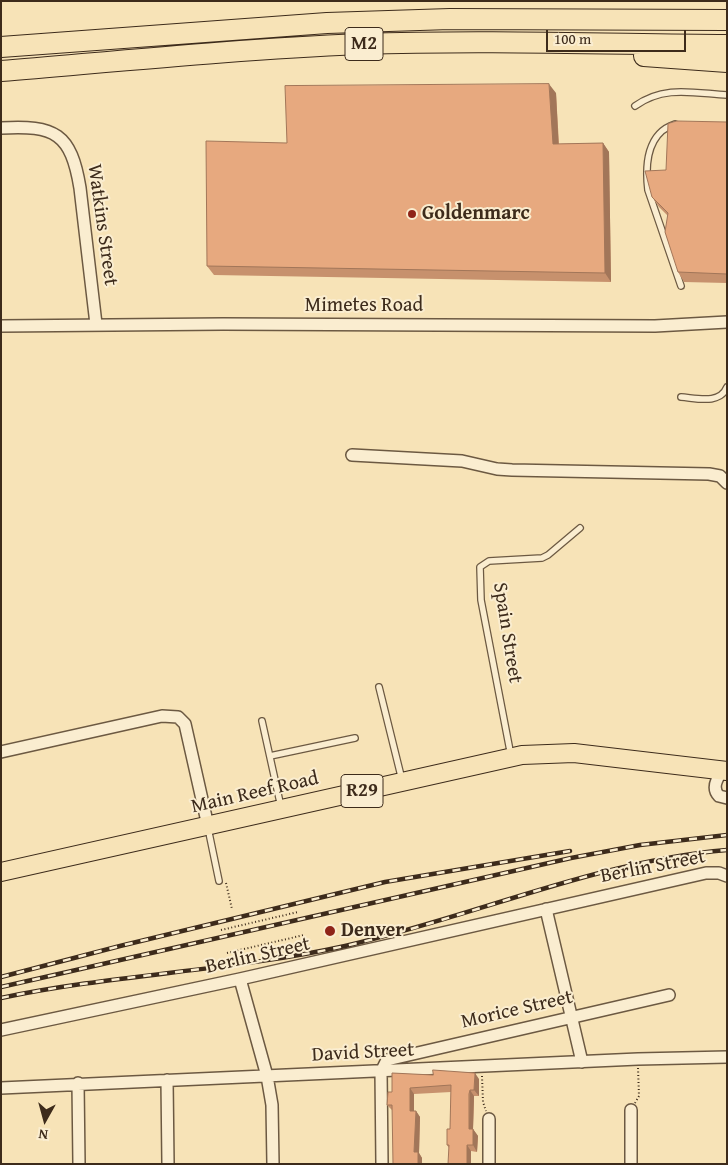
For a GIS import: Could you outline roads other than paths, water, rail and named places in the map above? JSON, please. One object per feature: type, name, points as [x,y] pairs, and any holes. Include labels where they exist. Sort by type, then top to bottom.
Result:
[{"type":"highway","name":"M2","points":[[1,47],[327,22],[450,19],[725,20]]},
{"type":"highway","name":"M2","points":[[1,71],[276,49],[458,43],[727,45]]},
{"type":"highway","points":[[458,43],[727,62]]},
{"type":"main road","name":"Main Reef Road","points":[[1,872],[511,757],[536,754],[574,754],[725,771]]},
{"type":"street","name":"Watkins Street","points":[[1,128],[42,128],[55,134],[70,150],[80,188],[96,324]]},
{"type":"street","name":"Mimetes Road","points":[[1,326],[96,324],[655,326],[727,322]]},
{"type":"street","points":[[352,455],[462,460],[497,469],[512,470],[709,474],[720,476],[727,483]]},
{"type":"street","points":[[1,752],[162,716],[178,717],[185,724],[208,826]]},
{"type":"street","points":[[725,771],[716,780],[715,788],[716,793],[725,798]]},
{"type":"street","name":"Berlin Street","points":[[1,1030],[240,979],[706,873],[719,873],[727,876]]},
{"type":"street","points":[[546,909],[582,1062]]},
{"type":"street","points":[[240,979],[267,1076],[272,1105],[273,1164]]},
{"type":"street","name":"Morice Street","points":[[382,1072],[383,1065],[390,1059],[669,995]]},
{"type":"street","points":[[426,1050],[430,1068]]},
{"type":"street","name":"David Street","points":[[1,1088],[638,1059],[727,1057]]},
{"type":"street","points":[[382,1072],[382,1164]]},
{"type":"street","points":[[167,1080],[168,1164]]},
{"type":"street","points":[[78,1083],[78,1164]]},
{"type":"street","points":[[631,1110],[632,1164]]},
{"type":"street","points":[[489,1119],[489,1164]]},
{"type":"lane","points":[[635,106],[649,96],[666,91],[727,95]]},
{"type":"lane","points":[[678,123],[668,126],[656,136],[648,157],[646,174],[648,190],[681,286]]},
{"type":"lane","points":[[681,397],[714,399],[722,395],[727,387]]},
{"type":"lane","name":"Spain Street","points":[[511,757],[482,607],[480,567],[489,560],[542,558],[548,556],[580,528]]},
{"type":"lane","points":[[379,687],[402,782]]},
{"type":"lane","points":[[262,721],[281,809]]},
{"type":"lane","points":[[270,756],[355,738]]},
{"type":"lane","points":[[208,826],[219,880]]},
{"type":"railway","points":[[1,987],[571,858],[640,845],[727,835]]},
{"type":"railway","points":[[1,998],[87,983],[260,961],[345,946],[393,934],[582,878],[678,856],[727,850]]},
{"type":"railway","points":[[1,977],[120,946],[385,882],[570,851]]},
{"type":"place","name":"Goldenmarc","points":[[412,214]]},
{"type":"place","name":"Denver","points":[[330,931]]}]
